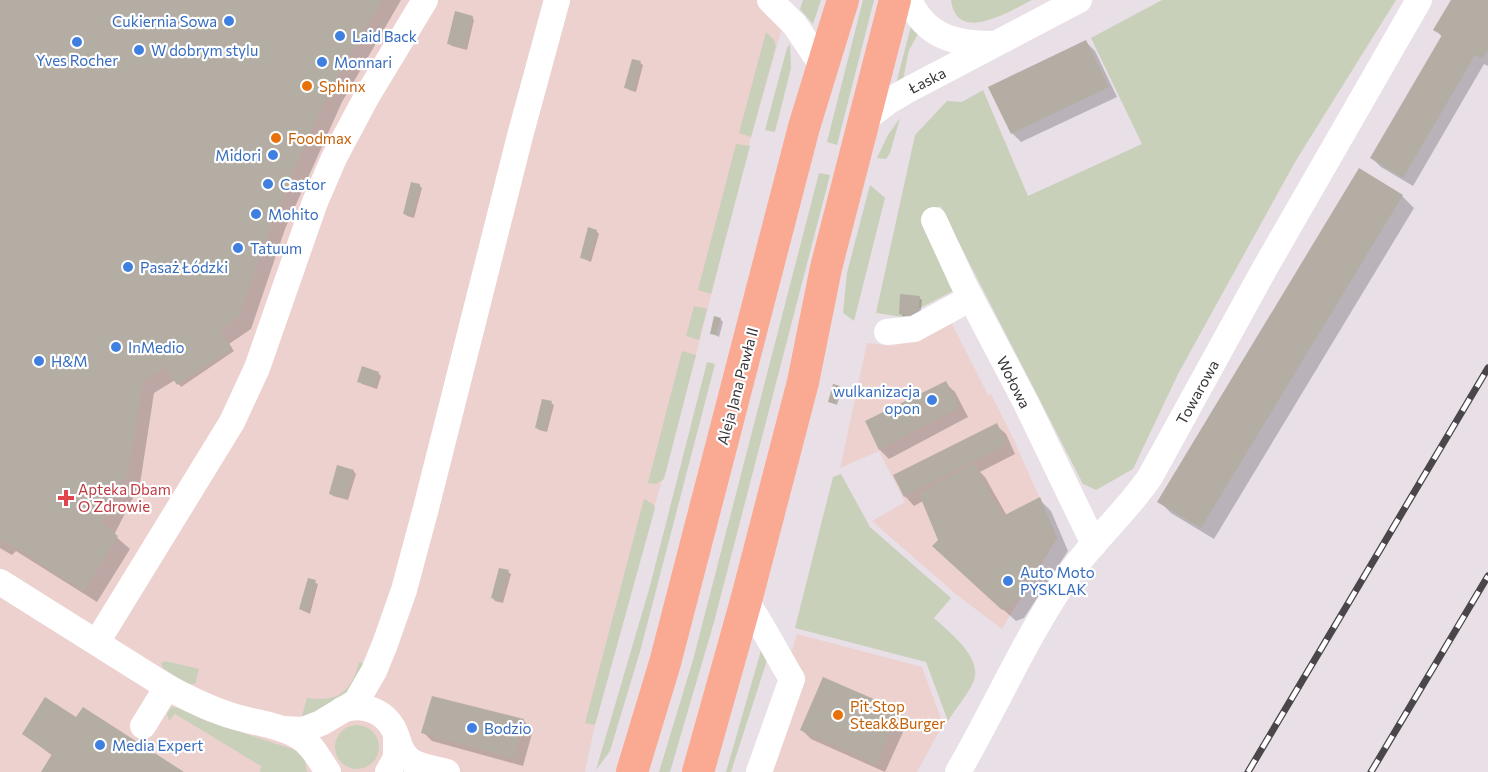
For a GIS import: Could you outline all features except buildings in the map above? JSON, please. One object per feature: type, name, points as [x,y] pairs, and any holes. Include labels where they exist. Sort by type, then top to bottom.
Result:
[{"type":"main road","name":"Aleja Jana Pawła II","points":[[630,767],[671,640],[804,127],[843,0]]},
{"type":"main road","points":[[698,772],[746,601],[803,382],[826,268],[895,0]]},
{"type":"street","points":[[97,642],[232,422],[257,368],[315,202],[334,158],[367,96],[425,0]]},
{"type":"street","points":[[323,768],[319,738],[324,727],[337,714],[356,702],[374,670],[404,590],[557,0]]},
{"type":"street","name":"Łaska","points":[[909,0],[928,27],[942,36],[964,43],[993,44]]},
{"type":"street","name":"Łaska","points":[[863,121],[889,101],[1079,0]]},
{"type":"street","name":"Towarowa","points":[[958,772],[1054,596],[1150,477],[1265,268],[1419,0]]},
{"type":"street","points":[[774,2],[795,25],[823,67]]},
{"type":"street","name":"Wołowa","points":[[934,220],[1094,544]]},
{"type":"street","points":[[887,332],[914,329],[971,298]]},
{"type":"street","points":[[0,582],[167,687],[212,710],[283,729],[300,737],[323,768]]},
{"type":"street","points":[[746,601],[765,629],[774,651],[792,679],[759,772]]},
{"type":"street","points":[[374,670],[375,695],[406,757],[417,764],[447,772]]},
{"type":"street","points":[[143,726],[167,687]]},
{"type":"street","points":[[283,729],[303,730],[354,707],[367,708],[391,727],[396,758],[388,772]]},
{"type":"shaded area","points":[[0,0],[790,0],[751,137],[696,355],[595,725],[585,772],[0,772]]},
{"type":"shaded area","points":[[951,322],[1014,440],[1057,538],[1002,629],[957,595],[872,521],[905,502],[879,451],[840,468],[867,343],[893,346]]},
{"type":"shaded area","points":[[797,634],[922,667],[943,724],[917,772],[752,772]]},
{"type":"green space","points":[[803,0],[821,0],[813,24],[800,9]]},
{"type":"green space","points":[[863,0],[874,0],[837,145],[827,142]]},
{"type":"green space","points":[[951,0],[1032,0],[998,17],[973,23],[963,21],[955,13]]},
{"type":"green space","points":[[1162,0],[1396,0],[1295,162],[1178,374],[1133,469],[1096,490],[1083,484],[940,206],[922,217],[955,290],[903,317],[876,313],[915,135],[947,101],[962,102],[983,90],[1028,196],[1142,144],[1091,38]]},
{"type":"green space","points":[[911,26],[918,34],[909,50],[903,80],[896,84]]},
{"type":"green space","points":[[766,32],[774,40],[776,46],[751,137],[739,133]]},
{"type":"green space","points":[[790,44],[791,68],[775,132],[765,130],[787,48]]},
{"type":"green space","points":[[900,118],[890,153],[886,159],[877,158],[888,135]]},
{"type":"green space","points":[[736,144],[750,146],[711,294],[698,290]]},
{"type":"green space","points":[[819,173],[830,175],[714,622],[670,772],[659,772],[693,660]]},
{"type":"green space","points":[[870,185],[885,198],[854,321],[843,313],[847,273]]},
{"type":"green space","points":[[694,306],[707,309],[699,340],[686,336]]},
{"type":"green space","points":[[682,351],[696,355],[664,479],[656,484],[648,483]]},
{"type":"green space","points":[[707,362],[715,364],[641,648],[610,751],[596,770],[650,586]]},
{"type":"green space","points":[[841,474],[870,527],[951,598],[934,618],[963,646],[969,654],[975,671],[972,684],[948,721],[926,662],[795,628],[833,477]]},
{"type":"green space","points":[[644,499],[653,504],[655,508],[595,725],[585,723]]},
{"type":"green space","points":[[762,647],[769,654],[731,772],[726,772]]},
{"type":"green space","points":[[165,661],[199,669],[195,684],[188,684],[163,668],[161,663]]},
{"type":"green space","points":[[359,662],[364,664],[351,695],[314,714],[302,716],[307,698],[335,697],[342,693],[352,681]]},
{"type":"green space","points":[[171,707],[295,750],[305,761],[307,772],[260,772],[261,766],[175,714],[169,721],[167,714]]},
{"type":"green space","points":[[357,725],[372,732],[379,747],[372,762],[357,769],[342,762],[335,747],[342,732]]},
{"type":"railway","points":[[1248,772],[1488,368]]},
{"type":"railway","points":[[1371,772],[1488,576]]},
{"type":"place","name":"Cukiernia Sowa","points":[[229,21]]},
{"type":"place","name":"Laid Back","points":[[340,36]]},
{"type":"place","name":"Yves Rocher","points":[[77,42]]},
{"type":"place","name":"W dobrym stylu","points":[[139,50]]},
{"type":"place","name":"Monnari","points":[[322,62]]},
{"type":"place","name":"Sphinx","points":[[307,86]]},
{"type":"place","name":"Foodmax","points":[[276,138]]},
{"type":"place","name":"Midori","points":[[273,155]]},
{"type":"place","name":"Castor","points":[[268,184]]},
{"type":"place","name":"Mohito","points":[[256,214]]},
{"type":"place","name":"Tatuum","points":[[238,248]]},
{"type":"place","name":"Pasaż Łódzki","points":[[128,267]]},
{"type":"place","name":"InMedio","points":[[116,347]]},
{"type":"place","name":"H&M","points":[[39,361]]},
{"type":"place","name":"wulkanizacja opon","points":[[932,400]]},
{"type":"place","name":"Apteka Dbam O Zdrowie","points":[[66,498]]},
{"type":"place","name":"Auto Moto PYSKLAK","points":[[1008,581]]},
{"type":"place","name":"Pit Stop Steak&Burger","points":[[838,715]]},
{"type":"place","name":"Bodzio","points":[[472,728]]},
{"type":"place","name":"Media Expert","points":[[100,745]]}]
